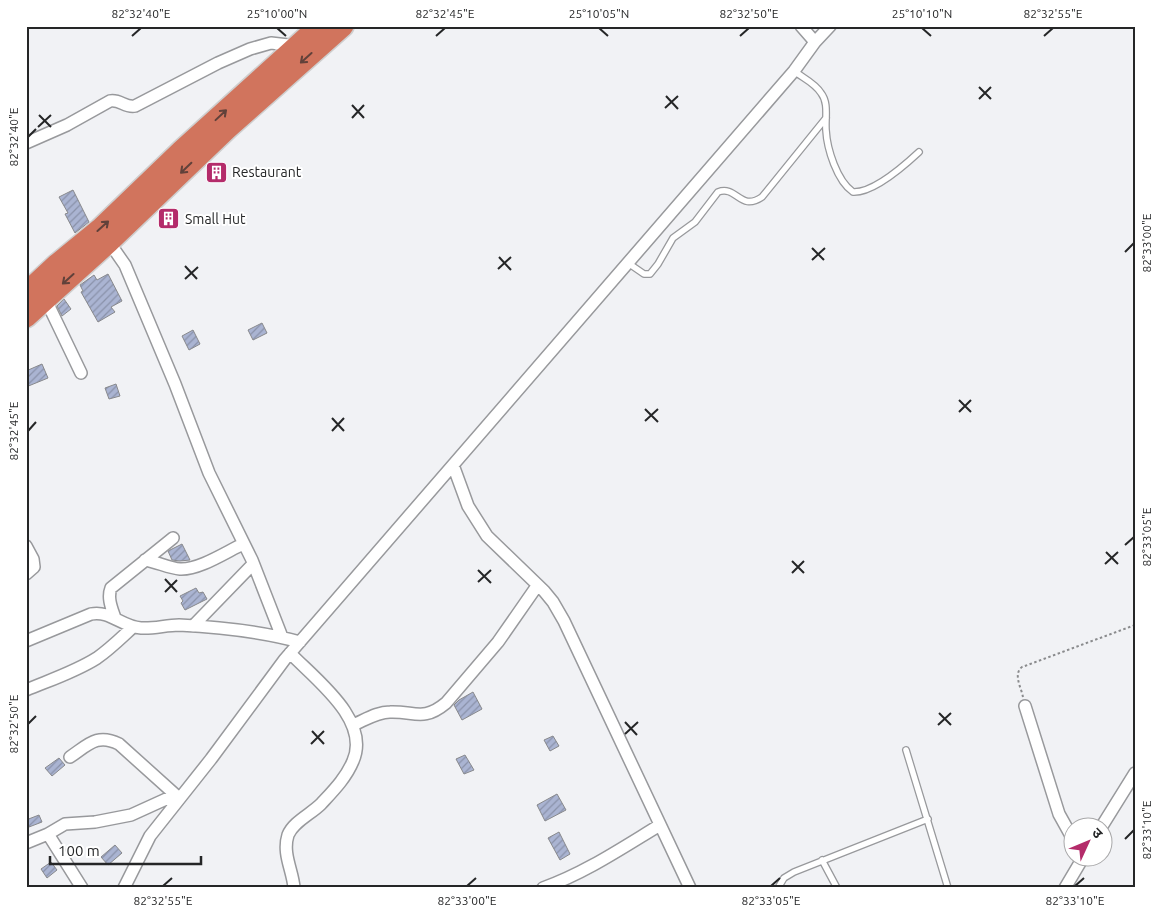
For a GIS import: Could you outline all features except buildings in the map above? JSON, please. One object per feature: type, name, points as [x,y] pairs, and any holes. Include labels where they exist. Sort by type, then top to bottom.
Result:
[{"type":"highway","points":[[26,317],[36,296],[56,265],[100,229],[181,151],[319,26]]},
{"type":"highway","points":[[36,296],[109,242],[227,129],[343,26]]},
{"type":"street","points":[[801,26],[815,42]]},
{"type":"street","points":[[124,888],[150,836],[177,796],[290,653],[794,71],[815,42],[830,26]]},
{"type":"street","points":[[26,143],[67,125],[110,101],[116,100],[129,106],[135,106],[250,48],[271,43],[297,46]]},
{"type":"street","points":[[109,242],[125,265],[175,384],[209,473],[253,564],[282,637]]},
{"type":"street","points":[[36,296],[81,373]]},
{"type":"street","points":[[453,465],[468,506],[487,536],[553,602],[564,621],[690,888]]},
{"type":"street","points":[[114,618],[109,592],[111,588],[173,538]]},
{"type":"street","points":[[145,560],[172,568],[189,568],[243,544]]},
{"type":"street","points":[[26,546],[34,562],[34,566],[26,574]]},
{"type":"street","points":[[194,626],[253,564]]},
{"type":"street","points":[[353,725],[378,714],[389,712],[416,715],[437,711],[477,669],[537,586]]},
{"type":"street","points":[[26,641],[100,612],[133,627],[150,628],[171,625],[212,627],[282,637],[300,642]]},
{"type":"street","points":[[26,690],[82,667],[111,648],[133,627]]},
{"type":"street","points":[[290,653],[336,700],[353,725],[356,738],[356,750],[347,772],[334,790],[318,807],[297,824],[288,836],[288,865],[294,888]]},
{"type":"street","points":[[1025,706],[1059,814],[1064,823]]},
{"type":"street","points":[[70,757],[91,742],[101,739],[110,740],[119,744],[177,796]]},
{"type":"street","points":[[1108,816],[1135,773]]},
{"type":"street","points":[[26,843],[48,834],[65,824],[94,822],[131,815],[177,796]]},
{"type":"street","points":[[543,888],[598,862],[660,825]]},
{"type":"street","points":[[48,834],[82,888]]},
{"type":"street","points":[[1064,888],[1077,866]]},
{"type":"lane","points":[[794,71],[822,93],[826,108],[827,142],[838,173],[848,189],[853,192],[865,190],[890,176],[919,152]]},
{"type":"lane","points":[[628,263],[644,274],[653,271],[673,238],[695,222],[718,192],[726,190],[748,202],[754,202],[762,197],[826,118]]},
{"type":"lane","points":[[906,750],[948,888]]},
{"type":"lane","points":[[778,888],[784,878],[794,872],[928,819]]},
{"type":"lane","points":[[822,860],[837,888]]},
{"type":"path","points":[[1025,706],[1017,674],[1019,669],[1135,625]]},
{"type":"place","name":"Restaurant","points":[[216,172]]},
{"type":"place","name":"Small Hut","points":[[169,219]]}]
